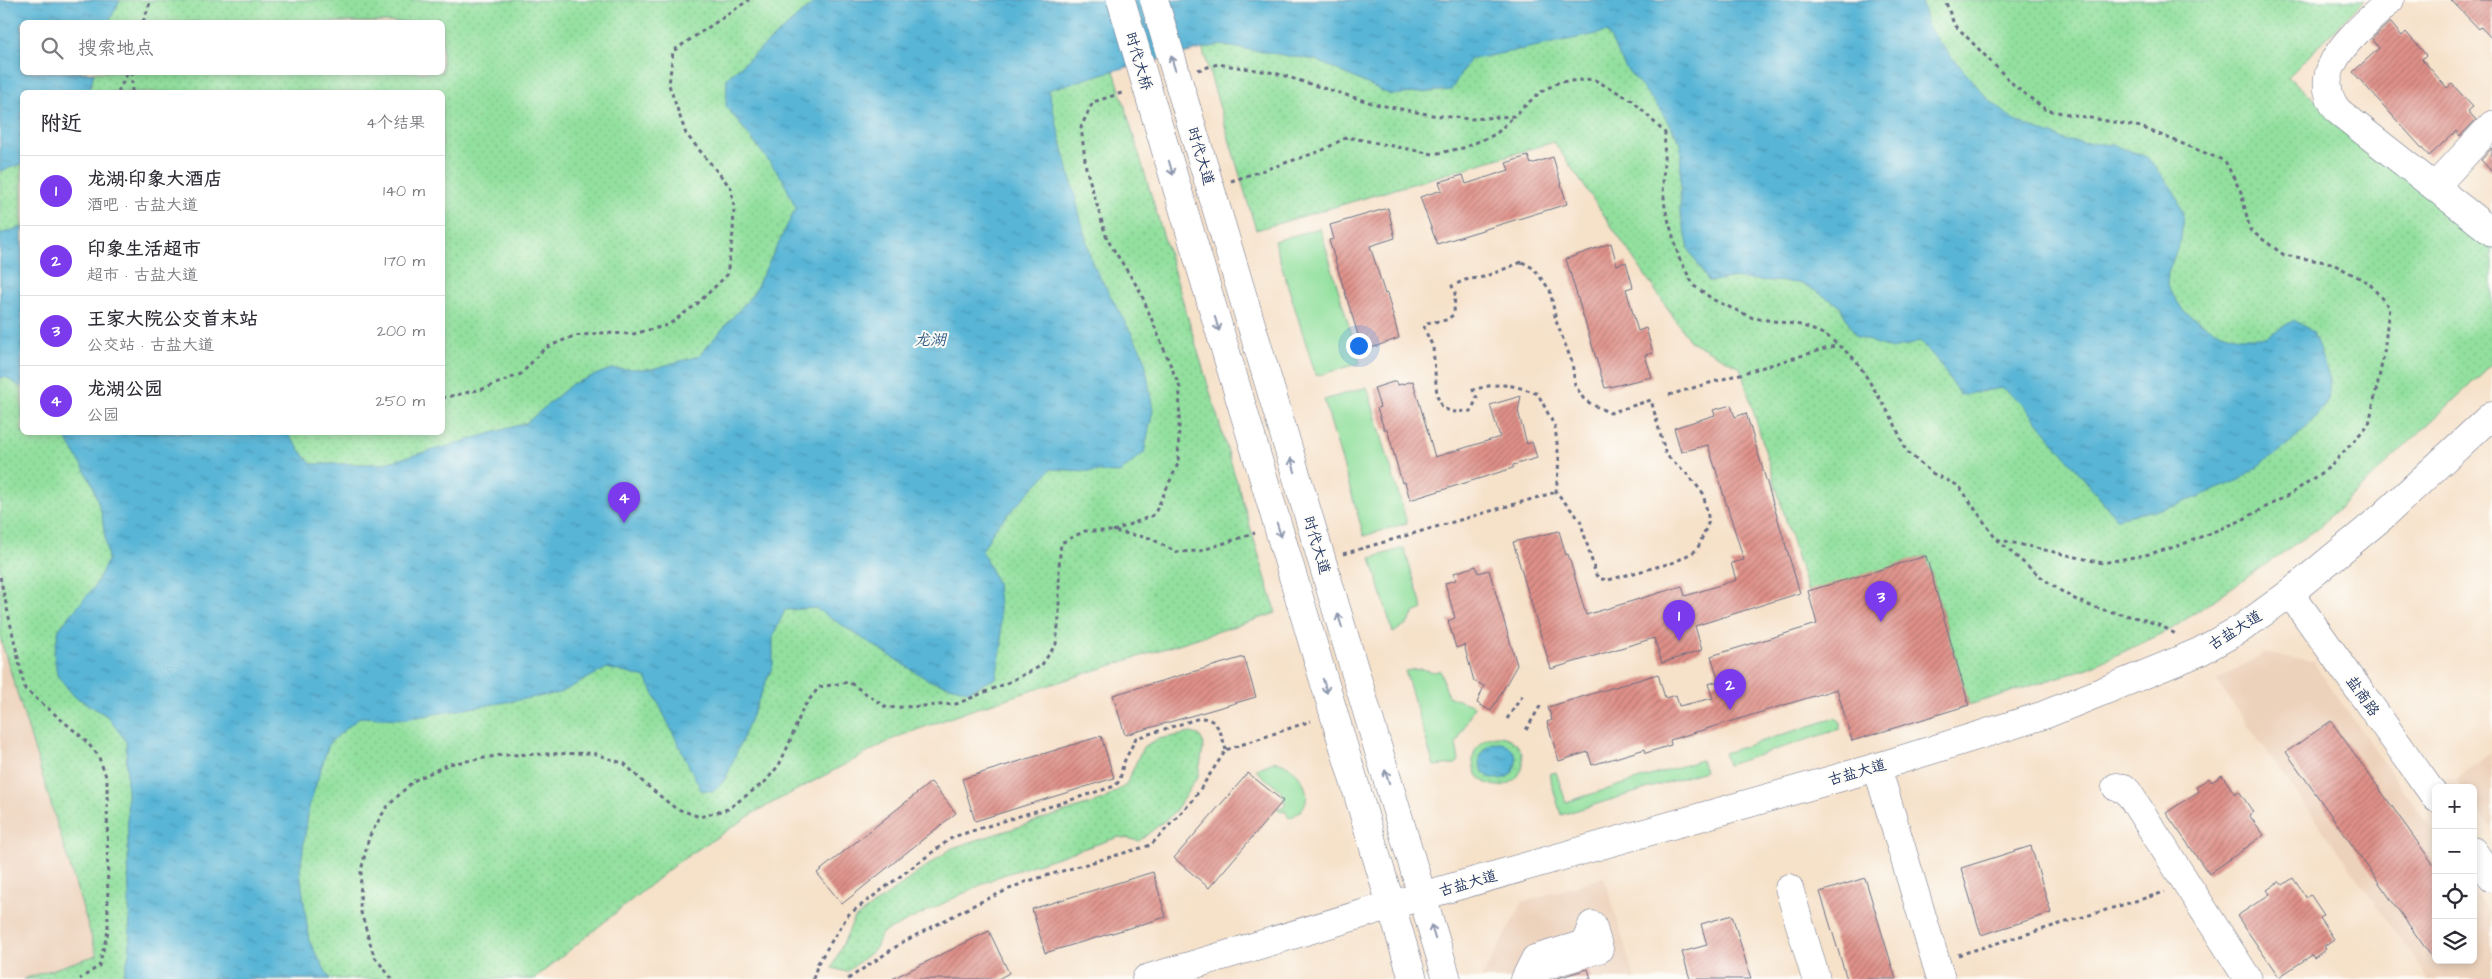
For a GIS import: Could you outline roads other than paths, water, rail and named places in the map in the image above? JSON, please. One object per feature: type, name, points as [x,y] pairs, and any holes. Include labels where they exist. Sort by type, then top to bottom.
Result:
[{"type":"main road","name":"时代大桥","points":[[1120,0],[1390,905]]},
{"type":"main road","name":"时代大道","points":[[1154,0],[1447,979]]},
{"type":"main road","points":[[2390,0],[2334,58],[2327,79],[2326,91],[2330,102],[2338,112],[2492,232]]},
{"type":"main road","points":[[2448,197],[2441,188],[2440,181],[2492,125]]},
{"type":"main road","name":"古盐大道","points":[[1146,979],[1390,905],[1877,767],[2044,716],[2199,652],[2242,628],[2290,593],[2382,517],[2492,415]]},
{"type":"main road","name":"盐商路","points":[[2290,593],[2432,792]]},
{"type":"main road","points":[[1877,767],[1938,971]]},
{"type":"main road","points":[[2116,787],[2124,788],[2128,792],[2248,979]]},
{"type":"main road","points":[[2477,857],[2492,878]]},
{"type":"main road","points":[[1789,888],[1816,979]]},
{"type":"main road","points":[[1390,905],[1412,979]]},
{"type":"main road","points":[[1525,979],[1536,959],[1585,944],[1592,925],[1599,949],[1540,966],[1534,979]]},
{"type":"water","points":[[0,0],[120,0],[110,20],[20,20],[20,75],[93,75],[90,90],[20,90],[20,165],[0,171]]},
{"type":"water","name":"龙湖","points":[[817,0],[1921,0],[1928,26],[1939,42],[1988,99],[2015,121],[2068,141],[2114,145],[2147,157],[2173,189],[2183,212],[2181,239],[2168,272],[2167,285],[2184,312],[2212,329],[2238,337],[2266,337],[2294,320],[2313,332],[2330,380],[2328,401],[2308,426],[2288,444],[2240,480],[2172,507],[2116,518],[2023,404],[2002,388],[1960,395],[1938,361],[1920,342],[1892,349],[1856,336],[1839,305],[1802,283],[1729,278],[1709,282],[1690,252],[1680,213],[1681,143],[1659,108],[1625,67],[1607,32],[1469,60],[1451,90],[1391,95],[1316,60],[1219,45],[1112,71],[1048,90],[1092,263],[1144,356],[1153,410],[1144,453],[1119,473],[1051,469],[995,528],[982,551],[997,583],[1002,644],[996,678],[968,691],[928,680],[815,608],[785,610],[773,636],[773,665],[726,778],[714,791],[701,790],[646,678],[607,668],[560,693],[405,719],[360,717],[329,743],[309,807],[300,871],[309,941],[330,979],[123,979],[130,949],[126,741],[107,716],[74,696],[57,675],[54,653],[59,629],[94,587],[108,560],[102,515],[92,483],[64,435],[289,435],[311,464],[381,464],[526,423],[572,384],[611,369],[652,369],[699,356],[753,294],[796,208],[782,178],[726,106],[727,78]]},
{"type":"water","points":[[20,228],[20,387],[6,377],[0,378],[0,234]]},
{"type":"water","points":[[1498,743],[1505,744],[1511,748],[1515,754],[1515,768],[1511,774],[1505,778],[1498,779],[1491,778],[1485,774],[1481,768],[1480,761],[1481,754],[1485,748],[1491,744]]},
{"type":"place","name":"龙湖公园","points":[[624,523]]},
{"type":"place","name":"王家大院公交首末站","points":[[1881,622]]},
{"type":"place","name":"龙湖·印象大酒店","points":[[1679,641]]},
{"type":"place","name":"印象生活超市","points":[[1730,710]]}]
